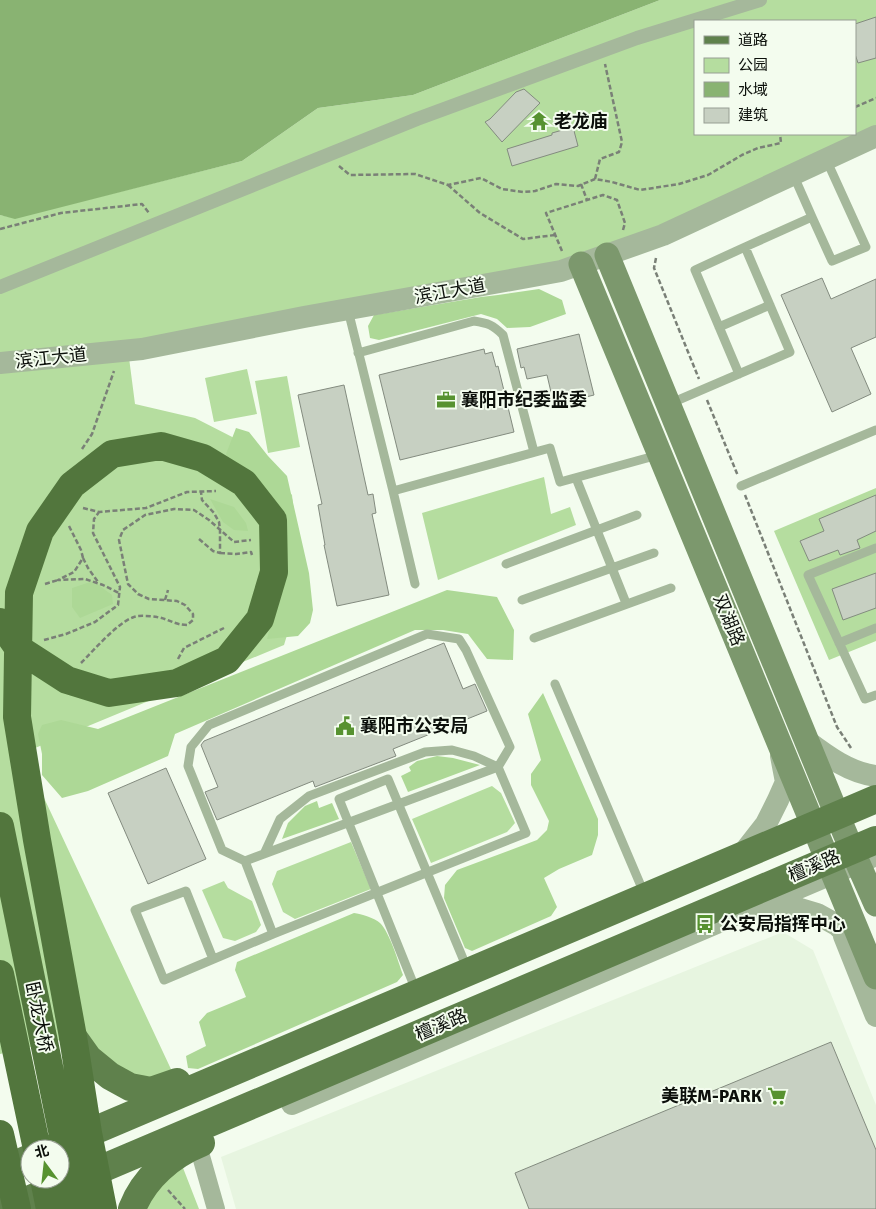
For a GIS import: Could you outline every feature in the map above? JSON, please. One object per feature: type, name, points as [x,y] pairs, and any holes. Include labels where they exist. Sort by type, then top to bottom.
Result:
[{"type":"highway","points":[[0,622],[15,642],[19,649],[67,680],[109,693],[178,683],[227,660],[260,619],[274,572],[272,520],[244,483],[203,458],[162,446],[112,454],[72,485],[40,531],[19,593],[18,641],[18,650],[18,670],[17,717],[36,840],[73,1037],[102,1209]]},
{"type":"highway","name":"卧龙大桥","points":[[0,826],[78,1209]]},
{"type":"highway","name":"卧龙大桥","points":[[0,974],[35,1139]]},
{"type":"highway","points":[[0,1134],[13,1166],[13,1208]]},
{"type":"highway","points":[[46,1189],[50,1209]]},
{"type":"main road","name":"双湖路","points":[[612,253],[668,404],[807,741],[823,815]]},
{"type":"main road","name":"双湖路","points":[[576,266],[660,454],[776,736],[823,815],[854,857],[876,904]]},
{"type":"main road","points":[[70,1141],[823,815],[876,799]]},
{"type":"main road","name":"双湖路","points":[[854,857],[866,953],[876,977]]},
{"type":"main road","name":"檀溪路","points":[[13,1208],[95,1172],[196,1137],[318,1077],[854,857]]},
{"type":"main road","points":[[73,1037],[88,1058],[110,1076],[130,1088],[151,1091],[178,1082],[267,1044],[306,1040]]},
{"type":"main road","points":[[132,1209],[136,1199],[153,1174],[178,1155],[196,1137],[292,1104],[318,1077]]},
{"type":"street","points":[[695,20],[760,0]]},
{"type":"street","points":[[0,286],[417,119],[637,38],[694,20]]},
{"type":"street","name":"滨江大道","points":[[0,363],[142,349],[348,309],[561,271],[663,235],[876,136]]},
{"type":"street","points":[[267,1044],[641,886],[748,847],[766,824],[786,782],[776,736]]},
{"type":"street","points":[[807,741],[832,760],[854,770],[876,776]]},
{"type":"street","points":[[823,815],[876,787]]},
{"type":"street","points":[[292,1104],[752,909],[854,857]]},
{"type":"street","points":[[752,909],[787,905],[817,914],[842,930],[866,953]]},
{"type":"street","points":[[842,930],[876,1016]]},
{"type":"street","points":[[196,1137],[216,1209]]},
{"type":"lane","points":[[793,174],[832,261],[866,247],[826,159]]},
{"type":"lane","points":[[739,374],[695,270],[812,217]]},
{"type":"lane","points":[[668,404],[790,352],[746,247]]},
{"type":"lane","points":[[719,328],[770,305]]},
{"type":"lane","points":[[348,309],[415,584]]},
{"type":"lane","points":[[358,353],[474,322],[486,323],[495,327],[503,335],[534,452]]},
{"type":"lane","points":[[741,486],[876,430]]},
{"type":"lane","points":[[393,491],[550,448],[560,482],[660,454]]},
{"type":"lane","points":[[576,478],[626,603]]},
{"type":"lane","points":[[506,564],[637,515]]},
{"type":"lane","points":[[876,548],[808,575],[865,699],[876,695]]},
{"type":"lane","points":[[522,600],[654,553]]},
{"type":"lane","points":[[534,638],[671,588]]},
{"type":"lane","points":[[839,643],[876,628]]},
{"type":"lane","points":[[245,861],[498,767],[510,747],[466,650],[459,639],[427,634],[209,726],[191,747],[188,766],[222,850],[245,861],[273,934]]},
{"type":"lane","points":[[555,684],[641,886]]},
{"type":"lane","points":[[214,959],[186,891],[136,910],[164,980],[214,959],[273,934],[526,833],[498,767],[474,756],[452,750],[425,752],[310,796],[280,819],[264,854]]},
{"type":"lane","points":[[413,982],[338,799],[388,779],[464,961]]},
{"type":"path","points":[[595,179],[600,159],[619,152],[622,142],[602,51]]},
{"type":"path","points":[[856,107],[876,98]]},
{"type":"path","points":[[448,185],[481,178],[502,189],[523,192],[535,191],[556,184],[578,186],[595,179],[640,190],[679,184],[708,175],[742,155],[758,148],[781,143],[779,135]]},
{"type":"path","points":[[327,155],[350,175],[415,174],[448,185],[480,213],[523,239],[555,235]]},
{"type":"path","points":[[581,184],[587,200]]},
{"type":"path","points":[[576,266],[555,235],[546,213],[603,195],[617,200],[625,223],[612,253]]},
{"type":"path","points":[[0,229],[61,213],[142,204],[158,223]]},
{"type":"path","points":[[656,253],[654,268],[837,727],[854,752]]},
{"type":"path","points":[[78,455],[92,434],[121,351]]},
{"type":"path","points":[[78,512],[83,508],[99,512],[146,508],[187,492],[218,491]]},
{"type":"path","points":[[201,492],[202,500],[214,513],[219,522],[220,553]]},
{"type":"path","points":[[79,665],[117,627],[134,616],[156,616],[178,625],[187,625],[193,620],[193,614],[185,605],[165,600],[149,599],[138,594],[128,584],[119,540],[123,530],[145,515],[174,509],[194,510],[209,520],[234,542],[251,540],[253,534]]},
{"type":"path","points":[[38,642],[66,634],[95,622],[118,605],[120,587],[93,533],[94,520],[99,512]]},
{"type":"path","points":[[67,522],[88,568],[99,583]]},
{"type":"path","points":[[199,539],[213,551],[236,554],[251,552],[255,560]]},
{"type":"path","points":[[83,558],[74,572],[58,580],[86,578],[119,593]]},
{"type":"path","points":[[165,600],[168,590]]},
{"type":"path","points":[[177,662],[184,648],[226,627]]},
{"type":"shaded area","points":[[539,289],[562,300],[566,314],[530,327],[507,328],[497,319],[481,314],[379,340],[370,338],[368,326],[374,315]]},
{"type":"shaded area","points":[[236,428],[249,432],[287,476],[309,573],[313,610],[310,623],[298,636],[267,639],[282,571],[226,454]]},
{"type":"shaded area","points":[[210,499],[234,507],[246,523],[248,531],[234,530],[223,522]]},
{"type":"shaded area","points":[[93,581],[112,595],[113,604],[80,618],[72,607],[72,588]]},
{"type":"shaded area","points":[[447,590],[497,597],[514,630],[513,660],[487,659],[468,634],[443,630],[415,630],[175,734],[168,756],[88,791],[62,798],[42,775],[42,754],[38,734],[42,725],[61,720],[98,729]]},
{"type":"shaded area","points":[[543,693],[598,819],[598,835],[592,855],[559,869],[544,878],[557,907],[551,916],[472,951],[465,948],[444,898],[445,885],[457,870],[537,840],[547,830],[549,821],[531,785],[531,774],[541,760],[528,714]]},
{"type":"shaded area","points":[[437,756],[480,765],[408,792],[401,776],[411,771],[409,767],[417,761]]},
{"type":"shaded area","points":[[317,801],[319,808],[332,803],[339,819],[282,839],[288,823],[305,806]]},
{"type":"shaded area","points":[[354,913],[375,919],[384,928],[403,975],[397,982],[198,1069],[188,1068],[186,1056],[206,1046],[199,1022],[207,1013],[246,997],[235,970],[237,962]]},
{"type":"shaded area","name":"美联M-PARK","points":[[783,932],[813,950],[876,1105],[876,1209],[236,1209],[221,1157]]},
{"type":"green space","points":[[660,0],[876,0],[876,136],[581,264],[128,350],[135,404],[195,418],[244,443],[292,495],[302,586],[284,645],[23,753],[177,1082],[151,1091],[73,1037],[0,1054],[0,215],[15,218],[242,161],[318,108],[413,95]]},
{"type":"green space","points":[[247,369],[257,414],[214,422],[205,378]]},
{"type":"green space","points":[[287,376],[300,447],[268,453],[255,381]]},
{"type":"green space","points":[[544,477],[551,514],[570,507],[576,525],[438,580],[422,513]]},
{"type":"green space","points":[[876,488],[876,641],[829,660],[774,531]]},
{"type":"green space","points":[[492,786],[501,793],[515,823],[507,832],[431,863],[412,819]]},
{"type":"green space","points":[[351,842],[371,889],[295,919],[283,912],[272,884],[277,871]]},
{"type":"green space","points":[[224,881],[228,888],[252,901],[261,925],[256,932],[235,941],[223,938],[202,890]]},
{"type":"green space","points":[[178,1155],[199,1209],[132,1209]]},
{"type":"water","points":[[0,0],[660,0],[413,95],[318,108],[242,161],[15,219],[0,215]]},
{"type":"building","points":[[876,17],[876,58],[858,63],[856,57],[856,24]]},
{"type":"building","points":[[524,89],[540,103],[502,142],[485,122],[516,92]]},
{"type":"building","points":[[573,127],[578,146],[512,166],[507,149]]},
{"type":"building","points":[[822,278],[831,299],[876,279],[876,337],[851,348],[871,394],[832,412],[781,295]]},
{"type":"building","points":[[579,334],[594,395],[554,405],[547,375],[527,379],[524,367],[521,368],[517,349]]},
{"type":"building","name":"襄阳市纪委监委","points":[[484,349],[485,354],[492,352],[496,367],[498,366],[514,432],[400,460],[379,375]]},
{"type":"building","points":[[344,385],[368,495],[373,494],[376,513],[372,514],[389,595],[337,606],[318,505],[322,504],[298,395]]},
{"type":"building","points":[[876,495],[876,531],[857,540],[860,548],[840,555],[838,550],[809,561],[800,541],[824,531],[819,519]]},
{"type":"building","points":[[876,573],[876,608],[843,620],[832,589]]},
{"type":"building","name":"襄阳市公安局","points":[[444,643],[463,689],[475,684],[487,711],[393,749],[396,756],[315,787],[313,781],[217,820],[205,792],[218,787],[201,745],[204,741]]},
{"type":"building","points":[[166,768],[206,859],[148,884],[108,793]]},
{"type":"building","name":"美联M-PARK","points":[[831,1042],[876,1150],[876,1209],[529,1209],[515,1173]]},
{"type":"place","name":"老龙庙","points":[[539,121]]},
{"type":"place","name":"襄阳市纪委监委","points":[[446,400]]},
{"type":"place","name":"襄阳市公安局","points":[[345,726]]},
{"type":"place","name":"公安局指挥中心","points":[[705,924]]},
{"type":"place","name":"美联M-PARK","points":[[777,1096]]}]
